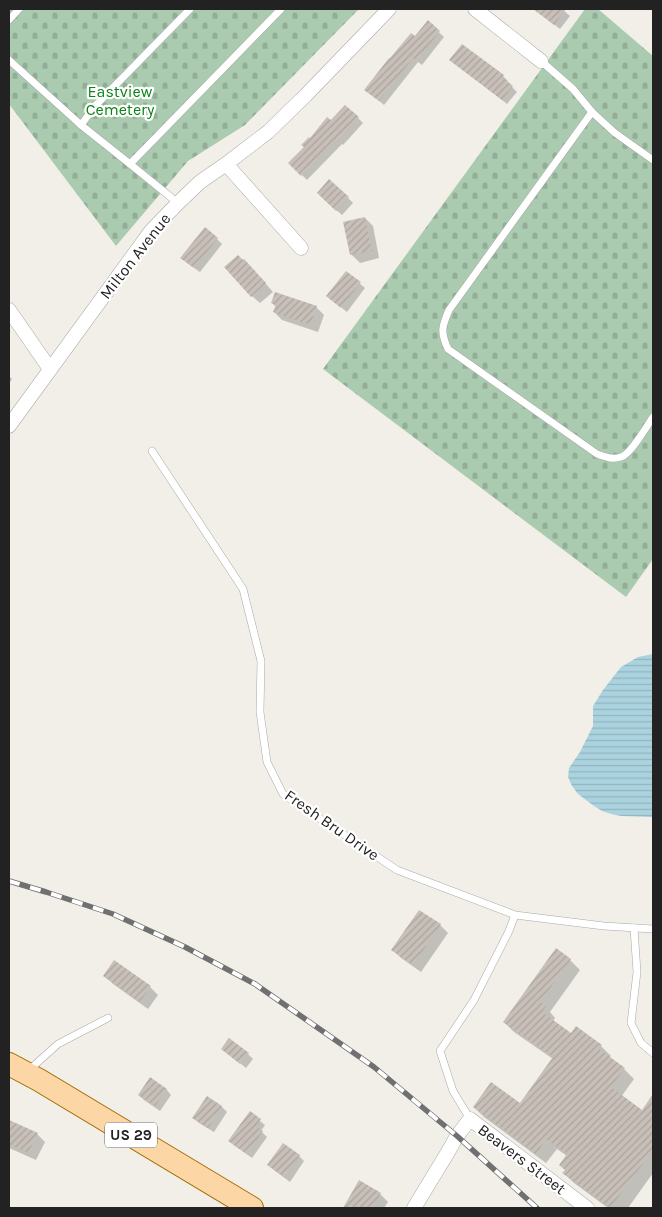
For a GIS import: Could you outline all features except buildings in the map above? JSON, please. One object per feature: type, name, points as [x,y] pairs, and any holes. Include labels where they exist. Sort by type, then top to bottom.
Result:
[{"type":"main road","name":"US 29","points":[[17,1069],[252,1208]]},
{"type":"street","points":[[371,9],[373,26]]},
{"type":"street","name":"Milton Avenue","points":[[9,426],[151,231],[200,182],[268,132],[389,9]]},
{"type":"street","points":[[475,9],[541,61]]},
{"type":"street","points":[[226,164],[301,248]]},
{"type":"street","points":[[9,310],[50,369]]},
{"type":"street","name":"Beavers Street","points":[[414,1208],[457,1136],[470,1119],[587,1208]]},
{"type":"lane","points":[[9,20],[19,9]]},
{"type":"lane","points":[[81,125],[95,106],[190,9]]},
{"type":"lane","points":[[130,164],[281,9]]},
{"type":"lane","points":[[9,60],[81,125],[178,203]]},
{"type":"lane","points":[[541,61],[573,89],[592,112],[615,134],[653,160]]},
{"type":"lane","points":[[592,112],[449,310],[443,326],[444,341],[448,349],[597,454],[608,458],[622,457],[631,450],[653,417]]},
{"type":"lane","name":"Fresh Bru Drive","points":[[152,451],[243,589],[261,661],[260,712],[267,762],[283,794],[397,870],[515,914],[604,926],[653,929]]},
{"type":"lane","points":[[470,1119],[453,1091],[440,1051],[474,1000],[509,931],[515,914]]},
{"type":"lane","points":[[634,928],[637,972],[631,1023],[641,1043],[653,1054]]},
{"type":"lane","points":[[17,1069],[58,1044],[108,1018]]},
{"type":"green space","name":"Eastview Cemetery","points":[[9,9],[359,9],[245,125],[188,161],[116,246],[9,104]]},
{"type":"green space","points":[[585,9],[598,9],[653,56],[653,559],[626,597],[323,369]]},
{"type":"water","points":[[653,654],[653,817],[611,814],[602,811],[578,794],[568,777],[569,768],[580,752],[593,726],[593,706],[603,690],[621,667],[638,657]]},
{"type":"railway","points":[[9,881],[113,914],[185,947],[255,984],[374,1067],[457,1136],[537,1208]]}]
